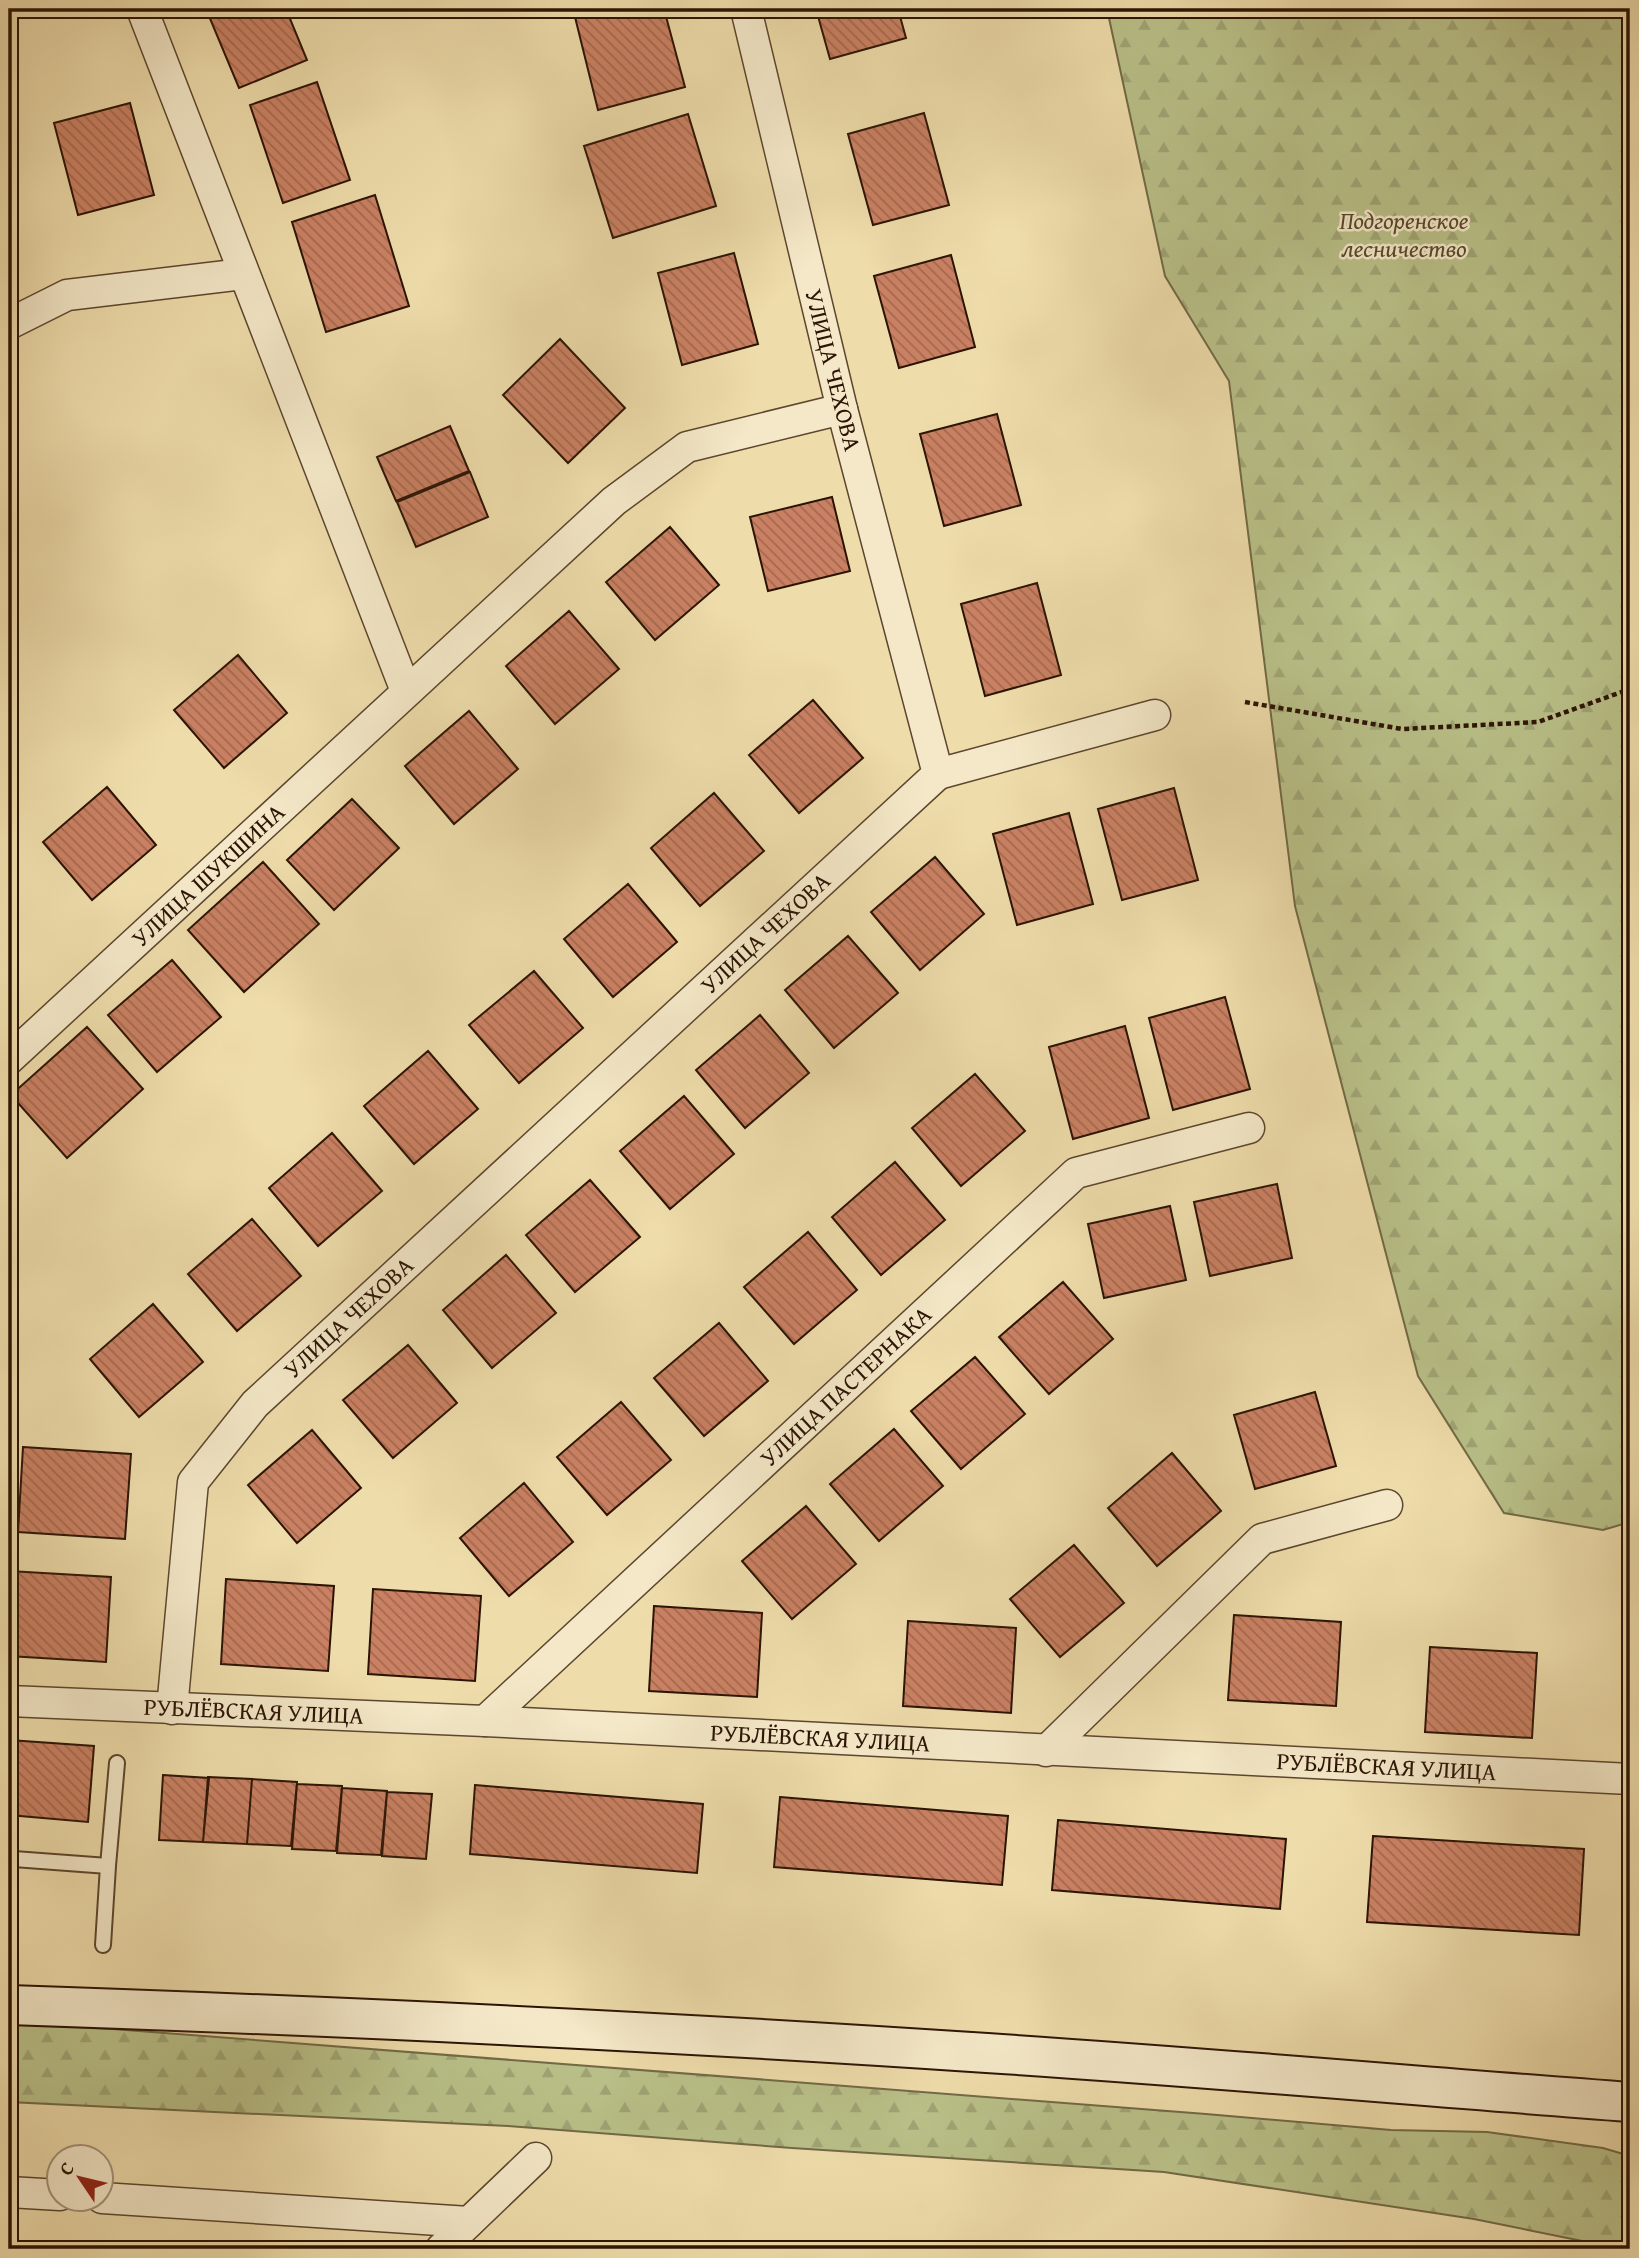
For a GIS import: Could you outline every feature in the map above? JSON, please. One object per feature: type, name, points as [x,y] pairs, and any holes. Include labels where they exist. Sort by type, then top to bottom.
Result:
[{"type":"main road","points":[[9,2005],[323,2015],[775,2039],[1228,2070],[1630,2102]]},
{"type":"street","points":[[142,9],[406,691]]},
{"type":"street","name":"УЛИЦА ЧЕХОВА","points":[[172,1709],[193,1482],[255,1404],[938,774],[842,409],[746,9]]},
{"type":"street","points":[[9,324],[68,295],[243,274]]},
{"type":"street","name":"УЛИЦА ШУКШИНА","points":[[9,1059],[614,501],[687,447],[842,409]]},
{"type":"street","points":[[938,774],[1155,715]]},
{"type":"street","name":"УЛИЦА ПАСТЕРНАКА","points":[[485,1721],[1076,1173],[1249,1128]]},
{"type":"street","points":[[1046,1751],[1262,1539],[1387,1505]]},
{"type":"street","name":"РУБЛЁВСКАЯ УЛИЦА","points":[[9,1700],[485,1721],[1630,1779]]},
{"type":"street","points":[[441,2249],[536,2158]]},
{"type":"street","points":[[9,2192],[46,2194]]},
{"type":"street","points":[[116,2199],[469,2222]]},
{"type":"lane","points":[[103,1945],[117,1763]]},
{"type":"lane","points":[[11,1860],[108,1866]]},
{"type":"path","points":[[1245,702],[1402,729],[1538,722],[1630,689]]},
{"type":"green space","name":"Подгоренское лесничество","points":[[1107,9],[1630,9],[1630,1522],[1603,1530],[1504,1513],[1418,1376],[1295,906],[1229,381],[1165,276]]},
{"type":"green space","points":[[9,2023],[1391,2130],[1487,2132],[1603,2148],[1630,2156],[1630,2248],[1474,2219],[1164,2172],[508,2126],[9,2102]]},
{"type":"building","points":[[206,9],[286,9],[307,60],[239,88]]},
{"type":"building","points":[[608,9],[664,9],[685,87],[598,110],[575,17]]},
{"type":"building","points":[[816,9],[898,9],[906,38],[830,59]]},
{"type":"building","points":[[317,82],[350,180],[283,203],[250,105]]},
{"type":"building","points":[[130,103],[154,195],[78,215],[54,123]]},
{"type":"building","points":[[924,113],[949,205],[873,225],[848,134]]},
{"type":"building","points":[[688,114],[716,206],[613,238],[584,146]]},
{"type":"building","points":[[375,195],[409,306],[326,332],[292,222]]},
{"type":"building","points":[[734,253],[758,344],[682,365],[658,273]]},
{"type":"building","points":[[951,255],[975,347],[899,368],[874,276]]},
{"type":"building","points":[[560,339],[625,408],[568,463],[503,395]]},
{"type":"building","points":[[997,414],[1021,505],[944,526],[920,434]]},
{"type":"building","points":[[450,426],[469,471],[396,501],[377,457]]},
{"type":"building","points":[[470,472],[488,517],[416,547],[397,502]]},
{"type":"building","points":[[832,497],[850,571],[768,591],[750,517]]},
{"type":"building","points":[[670,527],[719,585],[655,640],[606,582]]},
{"type":"building","points":[[1037,583],[1061,675],[985,696],[961,604]]},
{"type":"building","points":[[569,611],[619,669],[555,724],[506,666]]},
{"type":"building","points":[[238,655],[287,713],[224,768],[174,710]]},
{"type":"building","points":[[813,700],[863,758],[799,813],[749,755]]},
{"type":"building","points":[[469,711],[518,769],[454,824],[405,766]]},
{"type":"building","points":[[107,787],[156,845],[92,900],[43,842]]},
{"type":"building","points":[[1174,788],[1198,880],[1122,900],[1098,809]]},
{"type":"building","points":[[714,793],[764,851],[700,906],[651,848]]},
{"type":"building","points":[[352,799],[399,848],[334,910],[287,860]]},
{"type":"building","points":[[1069,813],[1093,904],[1017,925],[993,834]]},
{"type":"building","points":[[935,857],[984,914],[920,970],[871,912]]},
{"type":"building","points":[[263,862],[319,924],[244,992],[188,930]]},
{"type":"building","points":[[628,884],[677,942],[613,997],[564,939]]},
{"type":"building","points":[[848,936],[898,993],[834,1048],[785,990]]},
{"type":"building","points":[[172,960],[221,1017],[157,1072],[108,1015]]},
{"type":"building","points":[[534,971],[583,1028],[519,1083],[469,1025]]},
{"type":"building","points":[[1225,997],[1250,1089],[1173,1110],[1149,1018]]},
{"type":"building","points":[[760,1015],[809,1073],[745,1128],[696,1070]]},
{"type":"building","points":[[1125,1026],[1149,1118],[1073,1139],[1049,1047]]},
{"type":"building","points":[[87,1027],[143,1089],[67,1158],[11,1095]]},
{"type":"building","points":[[428,1051],[478,1109],[414,1164],[364,1106]]},
{"type":"building","points":[[975,1074],[1025,1131],[961,1186],[912,1128]]},
{"type":"building","points":[[684,1096],[734,1154],[670,1209],[620,1151]]},
{"type":"building","points":[[332,1133],[382,1191],[318,1246],[269,1188]]},
{"type":"building","points":[[895,1162],[945,1220],[881,1275],[832,1217]]},
{"type":"building","points":[[590,1180],[640,1237],[575,1292],[526,1235]]},
{"type":"building","points":[[1277,1184],[1292,1258],[1210,1276],[1194,1202]]},
{"type":"building","points":[[1170,1206],[1186,1280],[1104,1298],[1088,1224]]},
{"type":"building","points":[[252,1219],[301,1276],[237,1331],[188,1274]]},
{"type":"building","points":[[808,1232],[857,1290],[794,1344],[744,1287]]},
{"type":"building","points":[[506,1255],[556,1313],[492,1368],[443,1310]]},
{"type":"building","points":[[1063,1282],[1113,1339],[1049,1394],[999,1337]]},
{"type":"building","points":[[153,1304],[203,1362],[139,1417],[90,1359]]},
{"type":"building","points":[[719,1323],[768,1381],[704,1436],[654,1378]]},
{"type":"building","points":[[408,1345],[457,1403],[393,1458],[343,1400]]},
{"type":"building","points":[[975,1357],[1025,1414],[961,1469],[911,1411]]},
{"type":"building","points":[[1315,1392],[1336,1466],[1255,1489],[1234,1415]]},
{"type":"building","points":[[621,1402],[671,1460],[607,1515],[557,1457]]},
{"type":"building","points":[[894,1429],[943,1486],[879,1541],[830,1484]]},
{"type":"building","points":[[312,1430],[361,1488],[297,1543],[248,1485]]},
{"type":"building","points":[[23,1447],[131,1454],[125,1539],[18,1532]]},
{"type":"building","points":[[1172,1453],[1221,1511],[1157,1566],[1108,1508]]},
{"type":"building","points":[[524,1483],[573,1542],[509,1596],[460,1538]]},
{"type":"building","points":[[806,1506],[856,1564],[792,1619],[742,1561]]},
{"type":"building","points":[[1074,1545],[1124,1603],[1060,1657],[1010,1599]]},
{"type":"building","points":[[9,1571],[111,1577],[106,1662],[9,1656]]},
{"type":"building","points":[[226,1579],[334,1586],[328,1671],[221,1664]]},
{"type":"building","points":[[373,1589],[481,1596],[475,1681],[368,1674]]},
{"type":"building","points":[[654,1606],[762,1613],[757,1697],[649,1691]]},
{"type":"building","points":[[1234,1615],[1341,1622],[1336,1706],[1228,1700]]},
{"type":"building","points":[[908,1621],[1016,1628],[1011,1713],[903,1706]]},
{"type":"building","points":[[1430,1647],[1537,1653],[1532,1738],[1425,1732]]},
{"type":"building","points":[[9,1740],[94,1746],[88,1822],[9,1815]]},
{"type":"building","points":[[163,1775],[209,1778],[203,1842],[159,1840]]},
{"type":"building","points":[[208,1777],[252,1779],[247,1844],[203,1842]]},
{"type":"building","points":[[252,1779],[297,1782],[291,1846],[247,1844]]},
{"type":"building","points":[[297,1784],[342,1786],[336,1851],[292,1849]]},
{"type":"building","points":[[475,1785],[703,1804],[697,1873],[470,1854]]},
{"type":"building","points":[[342,1788],[387,1791],[381,1855],[337,1853]]},
{"type":"building","points":[[387,1792],[432,1794],[426,1859],[382,1856]]},
{"type":"building","points":[[780,1797],[1008,1816],[1002,1885],[774,1867]]},
{"type":"building","points":[[1058,1820],[1286,1839],[1280,1909],[1052,1890]]},
{"type":"building","points":[[1373,1836],[1584,1849],[1579,1935],[1367,1922]]}]
